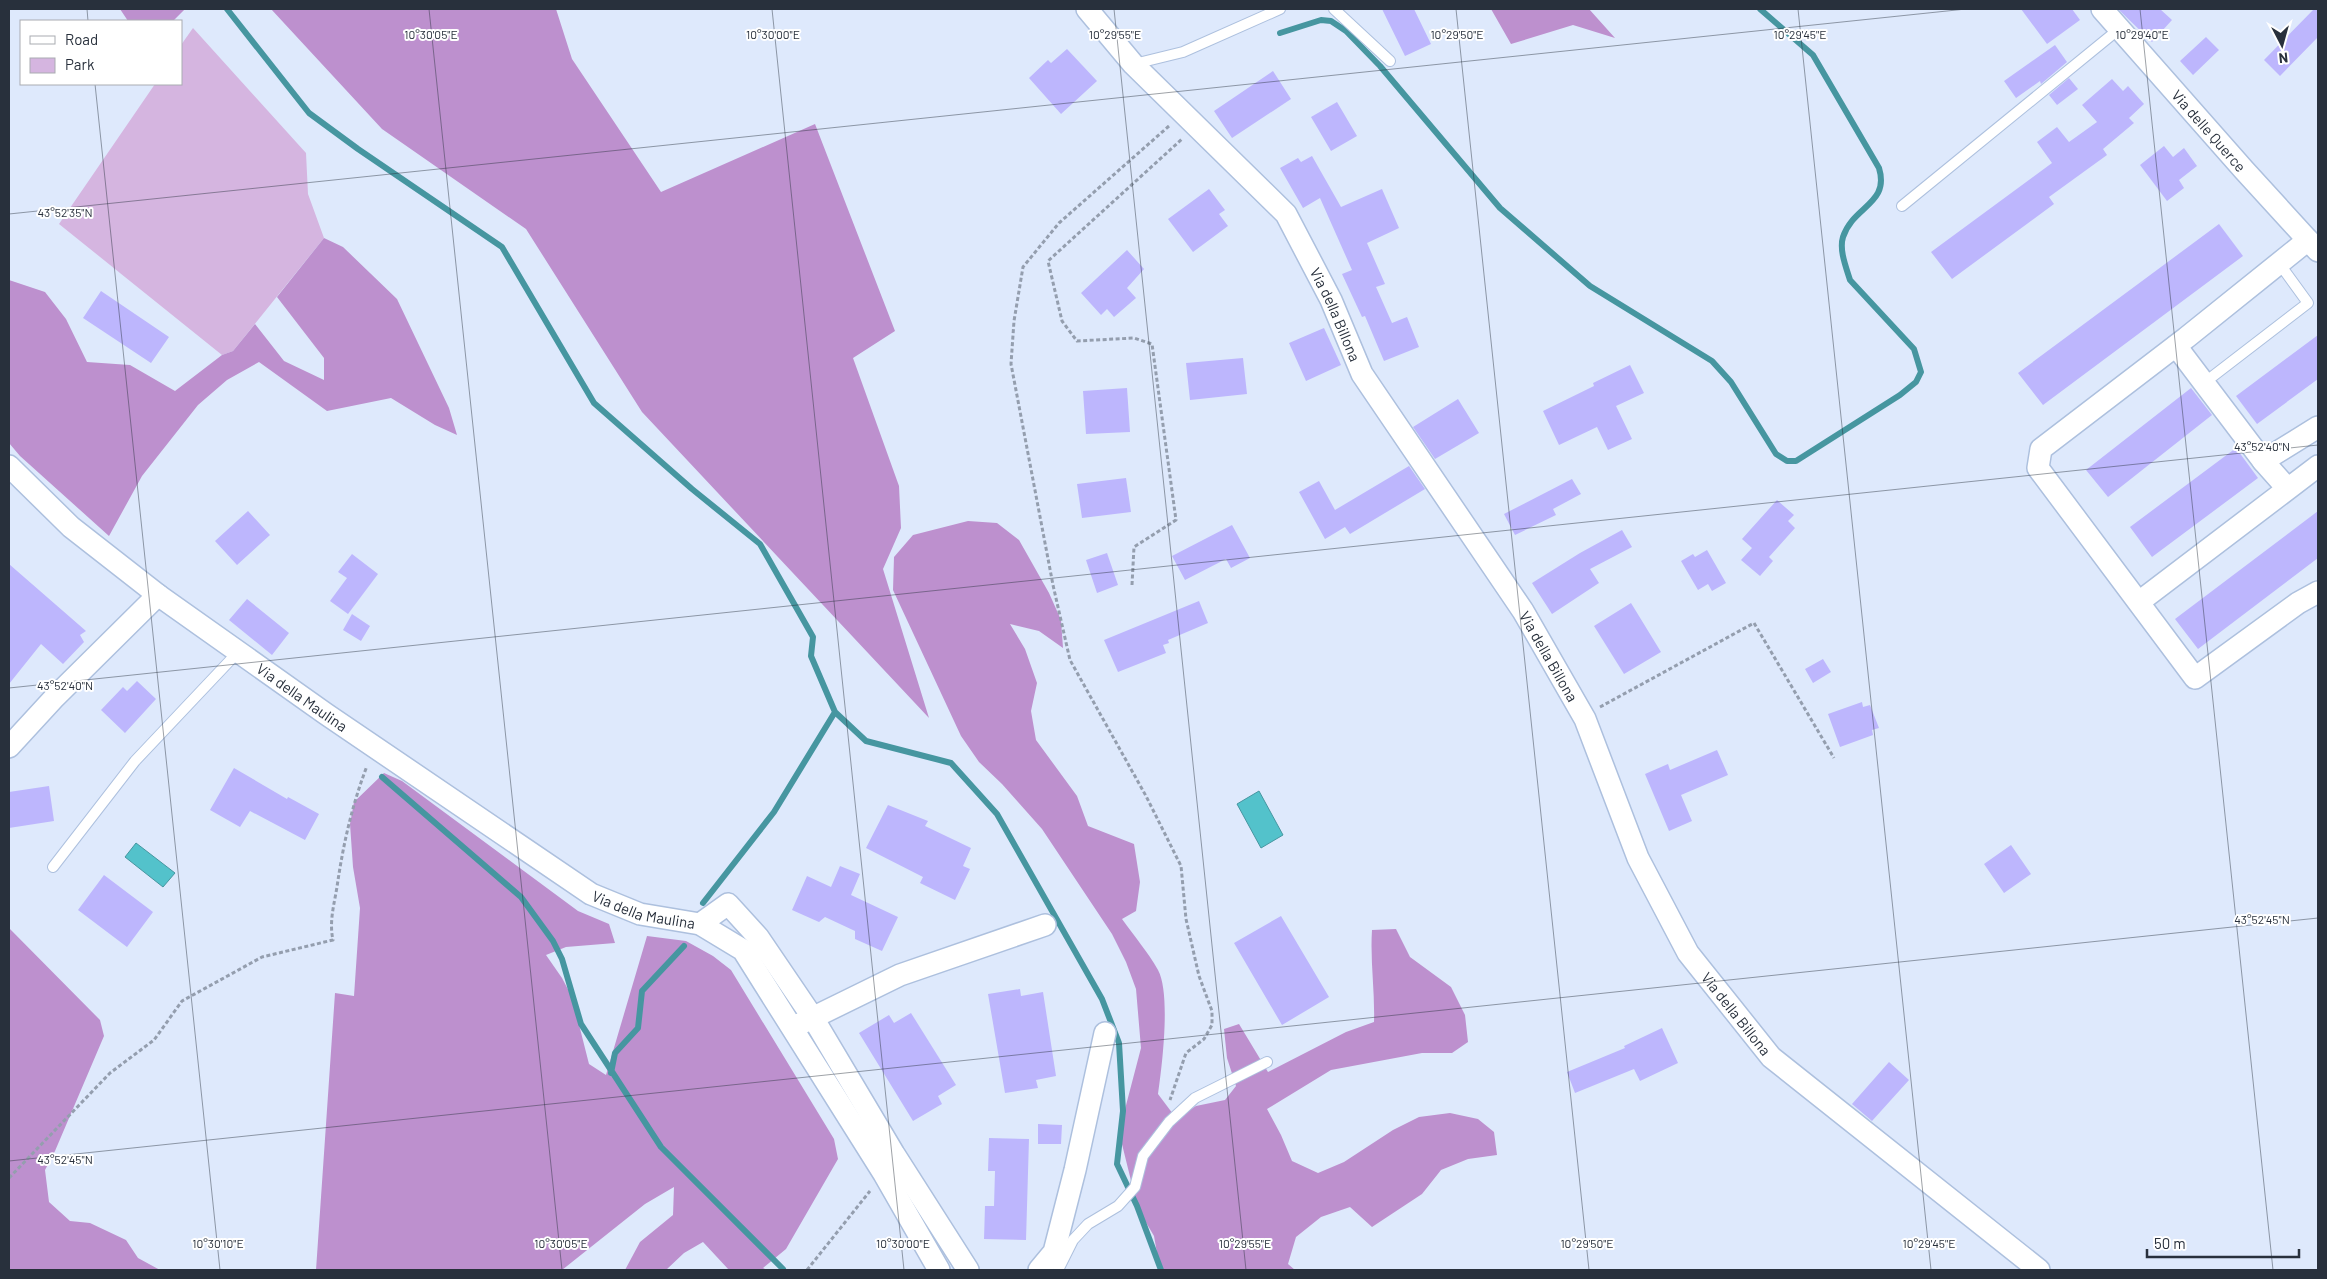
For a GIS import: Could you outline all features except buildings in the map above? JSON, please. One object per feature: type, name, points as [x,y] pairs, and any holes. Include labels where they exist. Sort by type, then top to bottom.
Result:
[{"type":"street","name":"Via della Billona","points":[[1087,9],[1133,64],[1286,214],[1331,300],[1362,374],[1523,611],[1583,716],[1638,858],[1688,953],[1771,1057],[2039,1270]]},
{"type":"street","name":"Via delle Querce","points":[[2102,9],[2313,245]]},
{"type":"street","points":[[2313,245],[2279,263],[2176,346],[2041,449],[2038,468],[2195,678],[2298,603],[2318,592]]},
{"type":"street","points":[[2176,346],[2263,461],[2287,488]]},
{"type":"street","points":[[2263,461],[2318,427]]},
{"type":"street","name":"Via della Maulina","points":[[9,466],[71,527],[158,595],[374,746],[591,894],[640,914],[700,924],[743,950],[884,1174],[939,1270]]},
{"type":"street","points":[[2139,602],[2318,466]]},
{"type":"street","points":[[9,747],[55,697],[158,595]]},
{"type":"street","points":[[700,924],[728,904],[758,936],[813,1018],[894,1154],[968,1270]]},
{"type":"street","points":[[792,1028],[900,976],[1045,925]]},
{"type":"street","points":[[1039,1270],[1054,1252],[1075,1170],[1105,1033]]},
{"type":"lane","points":[[1133,64],[1183,52],[1280,9]]},
{"type":"lane","points":[[1334,9],[1390,61]]},
{"type":"lane","points":[[1902,206],[2119,29]]},
{"type":"lane","points":[[2204,383],[2308,303],[2279,263]]},
{"type":"lane","points":[[53,867],[135,761],[238,652]]},
{"type":"lane","points":[[1058,1270],[1073,1240],[1088,1224],[1118,1206],[1135,1187],[1143,1156],[1169,1122],[1195,1098],[1267,1062]]},
{"type":"path","points":[[1169,1105],[1186,1053],[1204,1039],[1212,1025],[1212,1011],[1199,976],[1186,920],[1181,866],[1146,796],[1070,660],[1053,585],[1012,364],[1014,321],[1023,267],[1059,223],[1115,175],[1190,120]]},
{"type":"path","points":[[1132,585],[1134,547],[1176,520],[1152,344],[1134,338],[1077,341],[1062,321],[1048,261],[1190,120]]},
{"type":"path","points":[[1583,716],[1754,623],[1834,758]]},
{"type":"path","points":[[9,1178],[110,1073],[154,1040],[182,1001],[262,957],[333,940],[330,926],[343,847],[357,792],[374,746]]},
{"type":"path","points":[[806,1270],[884,1174]]},
{"type":"green space","points":[[193,28],[306,153],[308,194],[324,238],[233,351],[222,355],[59,224],[154,85],[182,85],[182,44]]},
{"type":"shaded area","points":[[120,9],[185,9],[174,20],[127,20]]},
{"type":"shaded area","points":[[271,9],[556,9],[572,59],[661,192],[815,124],[895,331],[853,358],[899,486],[901,528],[883,569],[929,718],[642,412],[526,229],[382,129]]},
{"type":"shaded area","points":[[1491,9],[1589,9],[1615,38],[1573,25],[1511,44]]},
{"type":"shaded area","points":[[324,238],[343,247],[397,299],[449,408],[457,435],[435,425],[391,398],[327,411],[259,362],[227,380],[198,405],[142,476],[109,536],[20,456],[9,443],[9,280],[45,292],[66,319],[87,362],[130,365],[175,391],[222,355],[233,351],[255,324],[284,361],[324,380],[324,358],[277,297]]},
{"type":"shaded area","points":[[968,521],[997,523],[1019,540],[1049,593],[1061,620],[1063,648],[1039,631],[1010,624],[1025,649],[1037,683],[1031,711],[1036,740],[1077,796],[1088,826],[1134,844],[1140,882],[1136,911],[1122,919],[1154,963],[1162,981],[1165,1012],[1162,1066],[1158,1094],[1176,1118],[1196,1106],[1225,1100],[1236,1086],[1227,1058],[1224,1029],[1239,1024],[1268,1072],[1346,1032],[1374,1022],[1372,930],[1396,929],[1410,957],[1451,987],[1465,1015],[1468,1042],[1452,1053],[1422,1053],[1331,1070],[1267,1109],[1292,1161],[1318,1173],[1344,1162],[1393,1130],[1419,1117],[1450,1113],[1478,1119],[1494,1132],[1497,1155],[1468,1159],[1441,1170],[1422,1194],[1372,1227],[1350,1207],[1321,1217],[1296,1237],[1288,1264],[1295,1270],[1160,1270],[1154,1236],[1138,1209],[1119,1132],[1141,1048],[1136,989],[1126,962],[1112,934],[1042,829],[1002,784],[979,762],[961,736],[893,590],[894,557],[913,535]]},
{"type":"shaded area","points":[[384,773],[402,781],[578,911],[609,924],[615,943],[566,947],[546,955],[572,997],[589,1064],[606,1075],[647,936],[686,941],[713,956],[731,970],[834,1139],[838,1159],[786,1249],[763,1268],[767,1270],[729,1270],[703,1242],[684,1253],[666,1270],[625,1270],[640,1242],[673,1215],[674,1187],[645,1204],[562,1270],[316,1270],[335,993],[354,996],[360,908],[353,867],[350,824],[354,802]]},
{"type":"shaded area","points":[[9,928],[100,1020],[104,1036],[45,1170],[49,1202],[70,1221],[90,1223],[126,1240],[138,1258],[160,1270],[9,1270]]},
{"type":"water","points":[[1259,791],[1283,835],[1261,848],[1237,804]]},
{"type":"water","points":[[136,843],[175,873],[163,887],[125,857]]},
{"type":"waterway","points":[[227,9],[309,113],[358,149],[502,247],[594,403],[692,489],[760,544],[813,637],[811,656],[835,712],[866,741],[951,763],[997,814],[1102,999],[1119,1043],[1123,1111],[1117,1164],[1137,1206],[1161,1270]]},
{"type":"waterway","points":[[1280,33],[1321,20],[1331,21],[1346,31],[1380,66],[1500,208],[1590,286],[1712,361],[1731,382],[1776,454],[1787,461],[1796,461],[1900,395],[1916,382],[1921,372],[1914,349],[1850,280],[1844,258],[1843,237],[1854,218],[1869,204],[1879,190],[1881,180],[1879,168],[1813,55],[1760,9]]},
{"type":"waterway","points":[[703,903],[774,812],[835,712]]},
{"type":"waterway","points":[[382,777],[521,897],[553,941],[562,959],[581,1024],[661,1147],[783,1269]]},
{"type":"waterway","points":[[611,1073],[615,1053],[638,1028],[642,991],[684,946]]}]
